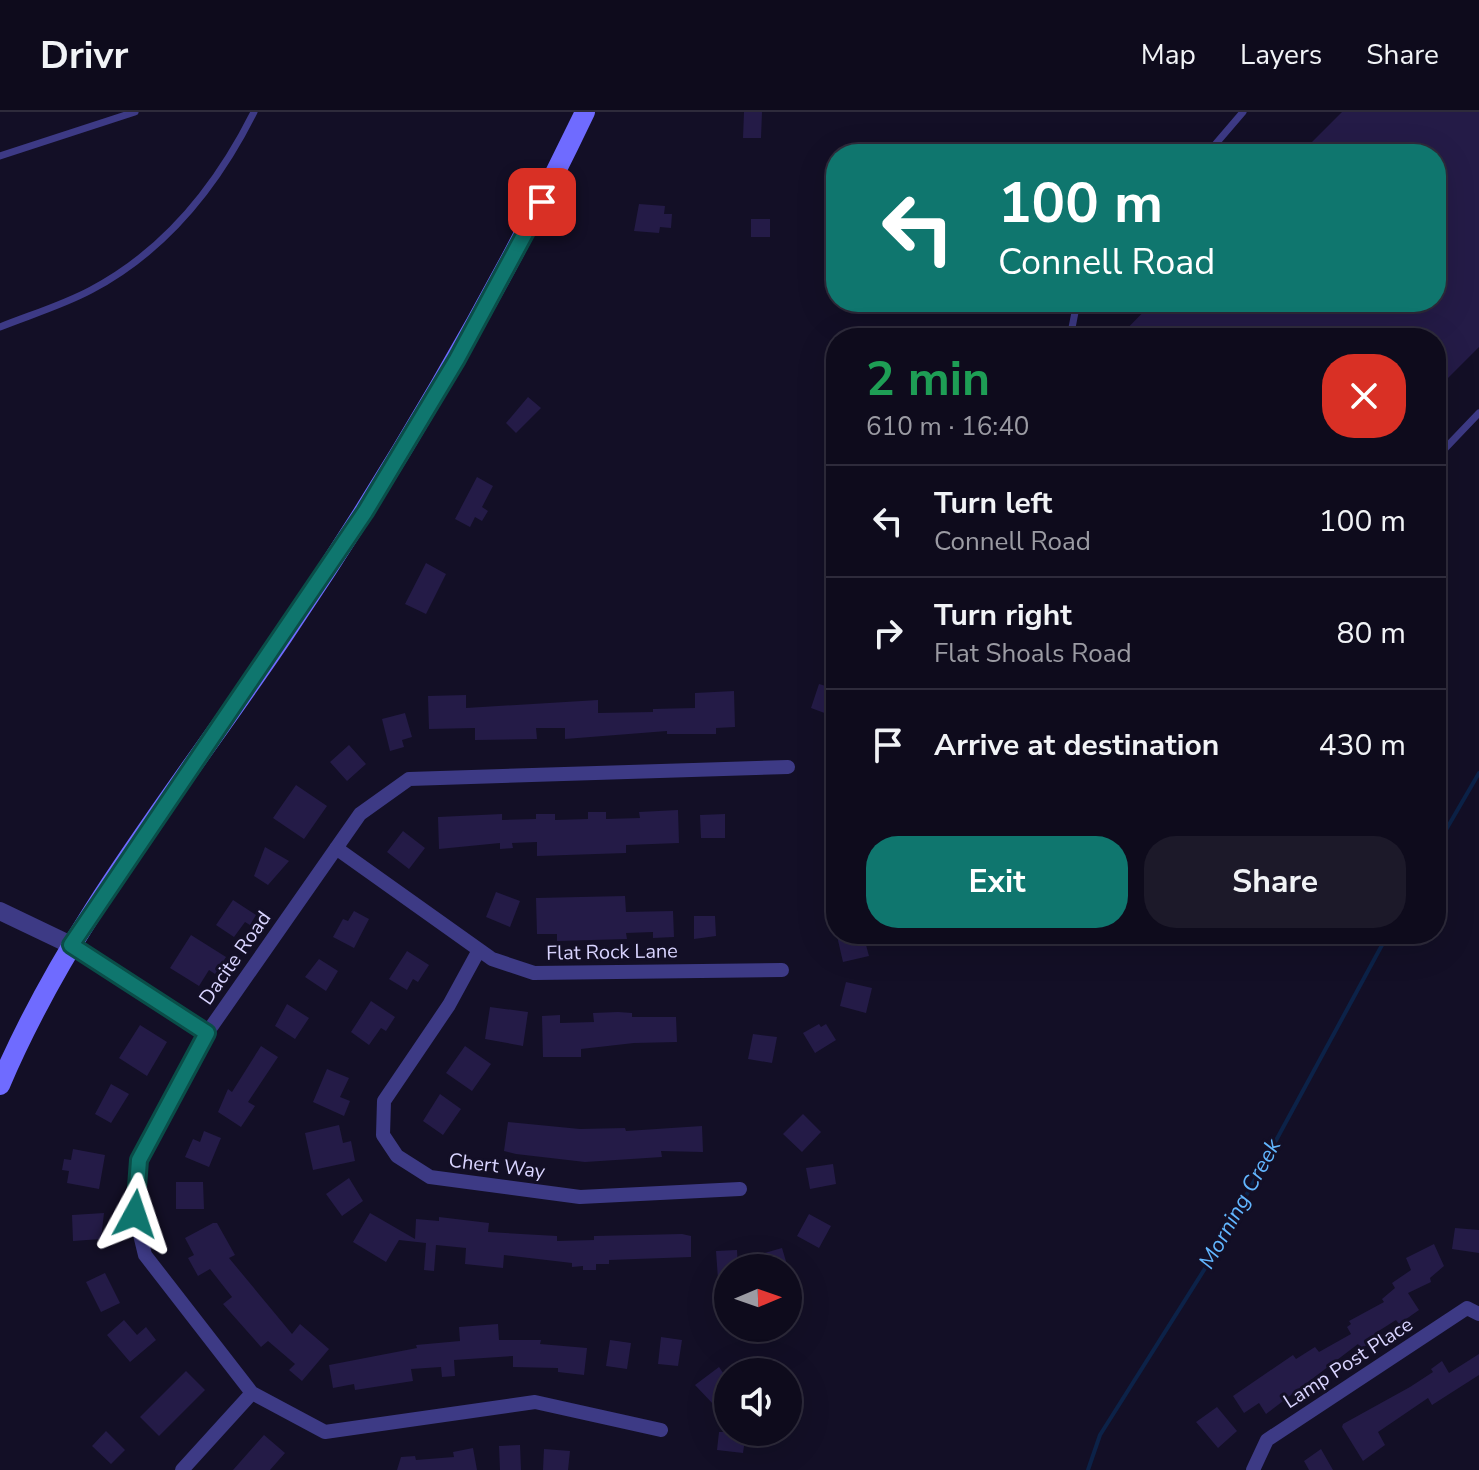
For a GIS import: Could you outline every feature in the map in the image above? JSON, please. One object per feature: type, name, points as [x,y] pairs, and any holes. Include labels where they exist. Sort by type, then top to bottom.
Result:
[{"type":"main road","points":[[0,1085],[71,945],[365,512],[457,359],[542,202],[585,112]]},
{"type":"street","name":"Dacite Road","points":[[661,1430],[535,1402],[325,1432],[252,1393],[145,1255],[135,1214],[139,1160],[207,1033],[360,814],[409,779],[788,767]]},
{"type":"street","name":"Flat Rock Lane","points":[[336,848],[492,959],[534,973],[782,970]]},
{"type":"street","points":[[0,911],[71,945],[207,1033]]},
{"type":"street","name":"Chert Way","points":[[479,950],[449,1005],[384,1101],[383,1135],[397,1156],[430,1177],[580,1197],[740,1189]]},
{"type":"street","name":"Lamp Post Place","points":[[1253,1470],[1267,1440],[1467,1308],[1479,1314]]},
{"type":"street","points":[[182,1470],[252,1393]]},
{"type":"lane","points":[[0,156],[135,112]]},
{"type":"lane","points":[[0,327],[90,291],[141,260],[183,221],[238,145],[254,112]]},
{"type":"lane","points":[[1216,144],[1243,112]]},
{"type":"lane","points":[[1446,448],[1479,413]]},
{"type":"building","points":[[744,112],[762,112],[761,138],[743,138]]},
{"type":"building","points":[[1342,112],[1479,112],[1479,347],[1446,380],[1446,328],[1128,328],[1143,312],[1446,312],[1446,144],[1310,144]]},
{"type":"building","points":[[639,204],[665,206],[664,214],[672,214],[671,228],[660,227],[659,233],[634,231]]},
{"type":"building","points":[[751,219],[770,219],[770,237],[751,237]]},
{"type":"building","points":[[528,397],[541,408],[516,433],[506,423]]},
{"type":"building","points":[[477,477],[493,486],[482,507],[488,511],[482,521],[475,517],[470,527],[455,519]]},
{"type":"building","points":[[426,563],[446,574],[426,614],[405,604]]},
{"type":"building","points":[[819,684],[826,686],[826,714],[811,708]]},
{"type":"building","points":[[734,691],[735,727],[716,728],[716,734],[667,734],[667,731],[565,739],[565,728],[536,728],[537,739],[475,740],[475,728],[429,729],[428,696],[466,695],[466,708],[598,700],[598,713],[695,708],[695,693]]},
{"type":"building","points":[[405,713],[412,737],[402,740],[404,747],[390,751],[382,719]]},
{"type":"building","points":[[349,745],[366,764],[347,781],[330,762]]},
{"type":"building","points":[[296,785],[327,806],[304,839],[273,818]]},
{"type":"building","points":[[678,810],[679,843],[626,845],[626,853],[537,856],[537,842],[512,843],[513,848],[500,849],[500,843],[439,849],[438,817],[502,814],[502,820],[536,819],[536,814],[555,814],[555,820],[588,819],[588,812],[606,812],[606,819],[640,818],[639,812]]},
{"type":"building","points":[[725,814],[725,838],[701,838],[700,815]]},
{"type":"building","points":[[403,831],[425,848],[409,869],[387,852]]},
{"type":"building","points":[[265,847],[289,861],[268,885],[254,876]]},
{"type":"building","points":[[496,892],[520,901],[510,927],[486,917]]},
{"type":"building","points":[[625,896],[626,912],[673,911],[674,937],[653,938],[653,932],[626,933],[627,939],[557,941],[557,934],[537,934],[536,898]]},
{"type":"building","points":[[233,900],[256,915],[250,925],[245,922],[234,937],[216,925]]},
{"type":"building","points":[[354,911],[369,919],[354,948],[333,937],[343,919],[348,921]]},
{"type":"building","points":[[694,916],[715,916],[716,936],[694,939]]},
{"type":"building","points":[[191,935],[226,957],[215,974],[209,970],[199,986],[170,968]]},
{"type":"building","points":[[839,944],[866,944],[869,956],[843,962]]},
{"type":"building","points":[[407,951],[429,965],[418,982],[413,979],[407,990],[389,979]]},
{"type":"building","points":[[319,959],[338,971],[326,991],[305,977]]},
{"type":"building","points":[[846,982],[872,988],[866,1013],[840,1006]]},
{"type":"building","points":[[371,1001],[395,1017],[386,1031],[381,1028],[369,1045],[351,1032]]},
{"type":"building","points":[[287,1004],[309,1018],[295,1039],[275,1026]]},
{"type":"building","points":[[490,1007],[528,1012],[523,1046],[485,1039]]},
{"type":"building","points":[[593,1013],[632,1013],[632,1017],[676,1017],[677,1042],[581,1049],[581,1057],[543,1057],[542,1016],[560,1015],[560,1023],[594,1022]]},
{"type":"building","points":[[819,1024],[821,1027],[826,1024],[836,1040],[815,1053],[803,1033]]},
{"type":"building","points":[[140,1025],[167,1042],[147,1076],[119,1058]]},
{"type":"building","points":[[753,1034],[777,1037],[772,1063],[748,1059]]},
{"type":"building","points":[[261,1046],[278,1057],[248,1102],[255,1106],[241,1127],[218,1112],[228,1089],[232,1092]]},
{"type":"building","points":[[465,1046],[491,1064],[472,1091],[446,1073]]},
{"type":"building","points":[[327,1069],[349,1078],[340,1097],[350,1101],[344,1116],[313,1102]]},
{"type":"building","points":[[111,1084],[129,1094],[111,1123],[95,1114]]},
{"type":"building","points":[[440,1094],[461,1109],[443,1135],[423,1121]]},
{"type":"building","points":[[803,1114],[821,1132],[802,1152],[783,1134]]},
{"type":"building","points":[[508,1122],[580,1129],[625,1128],[626,1131],[702,1126],[703,1152],[661,1151],[662,1157],[585,1162],[516,1154],[504,1151]]},
{"type":"building","points":[[339,1125],[343,1143],[351,1141],[355,1161],[313,1170],[305,1133]]},
{"type":"building","points":[[204,1131],[221,1138],[209,1167],[185,1157],[193,1139],[200,1142]]},
{"type":"building","points":[[73,1149],[105,1155],[99,1189],[67,1183],[69,1171],[62,1170],[64,1159],[71,1160]]},
{"type":"building","points":[[833,1164],[836,1184],[810,1189],[806,1168]]},
{"type":"building","points":[[349,1178],[363,1201],[342,1216],[326,1194]]},
{"type":"building","points":[[176,1182],[203,1182],[204,1209],[176,1209]]},
{"type":"building","points":[[104,1213],[101,1239],[73,1241],[72,1215]]},
{"type":"building","points":[[370,1213],[415,1239],[416,1219],[439,1221],[439,1217],[489,1223],[488,1232],[557,1236],[557,1241],[594,1240],[594,1236],[682,1234],[691,1236],[691,1257],[609,1260],[609,1264],[596,1264],[596,1270],[583,1270],[583,1266],[572,1267],[572,1263],[504,1255],[503,1268],[465,1264],[466,1248],[436,1245],[434,1271],[424,1270],[426,1243],[399,1240],[386,1262],[353,1242]]},
{"type":"building","points":[[809,1214],[831,1226],[819,1248],[797,1236]]},
{"type":"building","points":[[217,1223],[235,1255],[229,1258],[292,1334],[300,1324],[329,1349],[302,1381],[289,1370],[295,1364],[268,1341],[261,1347],[223,1304],[232,1297],[210,1269],[198,1276],[188,1258],[194,1255],[185,1238]]},
{"type":"building","points":[[1455,1228],[1479,1230],[1479,1253],[1452,1249]]},
{"type":"building","points":[[1434,1244],[1444,1266],[1430,1278],[1431,1282],[1408,1293],[1419,1310],[1399,1324],[1396,1320],[1377,1332],[1370,1338],[1372,1341],[1361,1349],[1358,1344],[1266,1414],[1259,1403],[1244,1413],[1233,1396],[1293,1355],[1296,1359],[1315,1347],[1319,1352],[1351,1334],[1347,1327],[1351,1324],[1349,1321],[1384,1302],[1382,1299],[1395,1288],[1392,1283],[1411,1270],[1406,1258]]},
{"type":"building","points":[[782,1248],[784,1254],[761,1254]]},
{"type":"building","points":[[737,1250],[737,1254],[716,1254],[716,1251]]},
{"type":"building","points":[[105,1273],[120,1303],[101,1312],[86,1282]]},
{"type":"building","points":[[124,1320],[137,1335],[146,1327],[156,1340],[130,1362],[107,1335]]},
{"type":"building","points":[[498,1324],[499,1340],[541,1340],[540,1344],[587,1348],[584,1375],[558,1372],[558,1368],[513,1367],[513,1356],[454,1360],[455,1376],[442,1377],[441,1367],[411,1369],[413,1381],[355,1390],[354,1384],[333,1388],[329,1365],[417,1348],[416,1345],[460,1341],[459,1327]]},
{"type":"building","points":[[661,1337],[682,1340],[678,1366],[658,1364]]},
{"type":"building","points":[[610,1340],[631,1343],[627,1369],[606,1366]]},
{"type":"building","points":[[1479,1354],[1479,1375],[1432,1405],[1428,1398],[1378,1432],[1385,1445],[1363,1461],[1343,1424],[1410,1387],[1433,1372],[1431,1369],[1442,1361],[1449,1373]]},
{"type":"building","points":[[186,1371],[205,1390],[159,1436],[140,1417]]},
{"type":"building","points":[[714,1371],[714,1405],[695,1385]]},
{"type":"building","points":[[1217,1407],[1237,1431],[1218,1448],[1196,1422]]},
{"type":"building","points":[[106,1431],[125,1450],[111,1464],[92,1446]]},
{"type":"building","points":[[264,1435],[285,1453],[270,1470],[233,1470]]},
{"type":"building","points":[[520,1445],[521,1470],[500,1470],[499,1446]]},
{"type":"building","points":[[717,1446],[744,1446],[743,1453],[717,1450]]},
{"type":"building","points":[[473,1448],[477,1470],[397,1470],[401,1457],[415,1456],[416,1460],[454,1457],[453,1452]]},
{"type":"building","points":[[544,1449],[570,1451],[568,1470],[543,1470]]},
{"type":"building","points":[[1321,1449],[1333,1470],[1309,1470],[1304,1461]]},
{"type":"waterway","name":"Morning Creek","points":[[1446,830],[1479,773]]},
{"type":"waterway","name":"Morning Creek","points":[[1088,1470],[1100,1435],[1216,1251],[1383,944]]},
{"type":"route","points":[[135,1214],[139,1160],[207,1033],[71,945],[365,512],[457,359],[542,202]]}]
